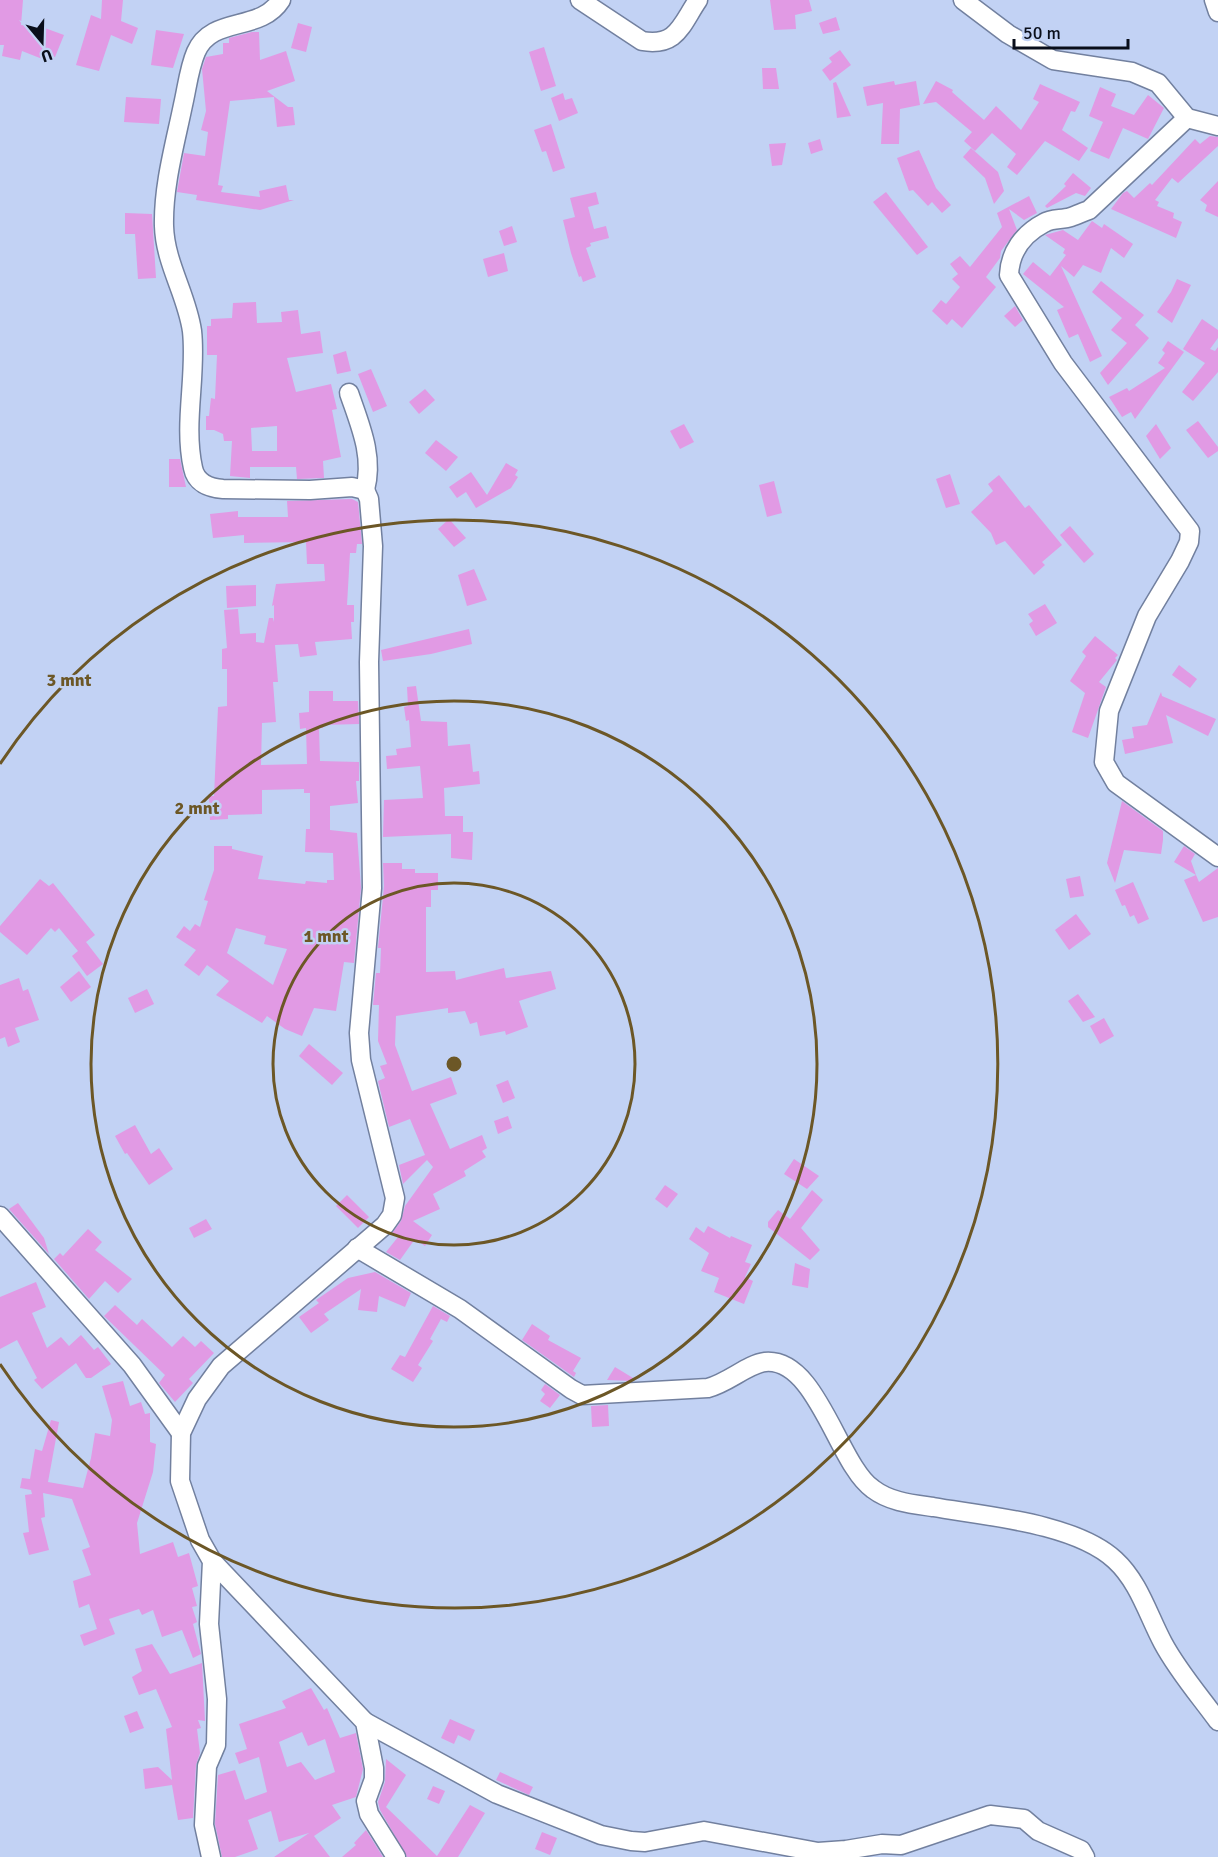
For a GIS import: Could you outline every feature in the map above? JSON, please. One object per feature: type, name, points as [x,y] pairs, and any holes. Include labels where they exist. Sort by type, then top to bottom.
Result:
[{"type":"street","points":[[281,0],[272,13],[214,31],[204,39],[196,51],[173,154],[164,226],[168,257],[191,329],[193,469],[202,484],[211,488],[310,490],[352,487],[365,490]]},
{"type":"street","points":[[580,0],[642,41],[652,43],[665,42],[677,34],[698,0]]},
{"type":"street","points":[[963,0],[1000,29],[1053,60],[1132,72],[1158,83],[1187,118],[1218,126]]},
{"type":"street","points":[[1214,0],[1218,12]]},
{"type":"street","points":[[1187,118],[1089,210],[1070,218],[1044,223],[1023,238],[1014,249],[1009,262],[1009,275],[1063,363],[1190,531],[1189,542],[1180,561],[1147,616],[1109,711],[1104,762],[1109,775],[1116,783],[1218,857]]},
{"type":"street","points":[[349,393],[362,429],[370,470],[365,490],[369,499],[373,546],[369,662],[372,888],[358,1033],[362,1060],[395,1198],[392,1215],[386,1226],[357,1248],[221,1366],[197,1399],[181,1432],[180,1480],[200,1540],[212,1561],[365,1722],[497,1794],[601,1835],[645,1842],[704,1831],[818,1852],[882,1844],[901,1845],[990,1815],[1024,1819],[1038,1831],[1081,1850],[1085,1857]]},
{"type":"street","points":[[0,1216],[132,1365],[181,1432]]},
{"type":"street","points":[[357,1248],[460,1309],[582,1395],[708,1388],[724,1384],[757,1364],[768,1362],[783,1365],[798,1375],[835,1430],[859,1475],[872,1489],[897,1501],[1029,1523],[1072,1536],[1115,1560],[1132,1582],[1179,1670],[1218,1721]]},
{"type":"street","points":[[211,1857],[204,1825],[207,1766],[216,1745],[217,1699],[209,1624],[212,1561]]},
{"type":"street","points":[[365,1722],[374,1768],[374,1779],[366,1801],[369,1814],[396,1857]]},
{"type":"building","points":[[0,0],[23,0],[21,25],[42,27],[64,35],[55,57],[52,56],[50,62],[22,51],[20,60],[2,56],[4,45],[0,45]]},
{"type":"building","points":[[102,0],[123,0],[121,21],[138,28],[132,44],[111,35],[99,71],[76,65],[91,15],[101,19]]},
{"type":"building","points":[[770,0],[809,0],[812,11],[795,15],[796,29],[774,30]]},
{"type":"building","points":[[836,17],[840,30],[823,34],[819,23]]},
{"type":"building","points":[[298,23],[312,27],[306,52],[291,48]]},
{"type":"building","points":[[156,30],[184,34],[173,68],[151,65]]},
{"type":"building","points":[[259,32],[260,60],[286,51],[295,81],[267,91],[288,107],[293,107],[295,125],[277,127],[274,97],[230,101],[218,185],[223,186],[221,192],[260,197],[259,191],[286,185],[289,200],[294,200],[260,210],[196,200],[197,195],[177,192],[184,153],[205,156],[208,132],[201,130],[206,111],[202,69],[206,57],[223,54],[223,43],[229,43],[229,38]]},
{"type":"building","points":[[544,47],[556,86],[541,91],[529,52]]},
{"type":"building","points":[[840,50],[851,65],[830,81],[822,70],[832,62],[829,58]]},
{"type":"building","points":[[762,68],[776,68],[779,89],[763,89]]},
{"type":"building","points":[[894,81],[895,85],[916,81],[920,105],[900,109],[899,144],[881,144],[883,103],[867,106],[863,87]]},
{"type":"building","points":[[936,81],[953,90],[952,92],[984,120],[996,106],[1021,130],[1039,102],[1033,99],[1040,84],[1080,102],[1075,112],[1071,111],[1062,130],[1088,148],[1079,161],[1045,141],[1017,175],[1007,167],[1016,154],[992,133],[975,151],[964,141],[972,132],[936,102],[923,104]]},
{"type":"building","points":[[836,82],[851,116],[837,118],[833,83]]},
{"type":"building","points":[[1100,87],[1116,94],[1111,106],[1134,115],[1148,95],[1164,108],[1148,139],[1123,128],[1109,159],[1090,151],[1103,122],[1089,116]]},
{"type":"building","points":[[563,93],[565,100],[572,98],[578,113],[559,121],[551,98]]},
{"type":"building","points":[[126,97],[161,99],[159,124],[124,122]]},
{"type":"building","points":[[551,124],[565,168],[553,172],[546,151],[542,152],[534,130]]},
{"type":"building","points":[[1210,136],[1218,137],[1218,146],[1178,183],[1172,178],[1155,200],[1159,202],[1157,206],[1174,213],[1173,218],[1182,222],[1176,238],[1111,209],[1123,193],[1127,191],[1134,198],[1150,183],[1152,185],[1195,139],[1200,144]]},
{"type":"building","points":[[820,139],[823,150],[811,154],[808,143]]},
{"type":"building","points":[[786,143],[782,165],[772,166],[769,144]]},
{"type":"building","points":[[971,148],[998,172],[1004,191],[994,204],[985,178],[963,157]]},
{"type":"building","points":[[919,150],[936,188],[951,205],[942,213],[932,202],[928,206],[913,190],[909,191],[897,158]]},
{"type":"building","points":[[1073,173],[1091,188],[1085,196],[1076,193],[1047,208],[1045,206],[1066,186],[1064,184]]},
{"type":"building","points":[[1218,181],[1218,217],[1205,211],[1207,205],[1200,200]]},
{"type":"building","points":[[596,192],[599,204],[588,207],[594,229],[606,226],[609,238],[590,243],[591,246],[586,248],[596,277],[583,282],[571,253],[563,220],[575,217],[570,198]]},
{"type":"building","points":[[886,192],[928,247],[917,255],[873,202]]},
{"type":"building","points":[[1029,196],[1037,213],[1024,220],[1009,209],[1017,230],[986,277],[996,287],[962,328],[952,319],[947,325],[932,311],[941,300],[946,304],[960,287],[952,279],[958,274],[950,264],[960,256],[970,267],[1002,227],[997,213]]},
{"type":"building","points":[[125,213],[152,214],[156,278],[138,279],[135,234],[125,234]]},
{"type":"building","points":[[1092,221],[1102,228],[1104,224],[1133,244],[1124,258],[1111,248],[1101,273],[1083,265],[1074,277],[1061,266],[1102,356],[1090,362],[1078,334],[1069,338],[1057,310],[1064,307],[1023,274],[1033,262],[1050,276],[1066,255],[1063,253],[1065,249],[1045,235],[1063,230],[1078,240]]},
{"type":"building","points":[[512,226],[517,242],[504,246],[499,231]]},
{"type":"building","points":[[504,253],[508,271],[488,277],[483,259]]},
{"type":"building","points":[[1177,279],[1191,285],[1172,323],[1157,312]]},
{"type":"building","points":[[1101,281],[1144,315],[1135,325],[1149,338],[1108,385],[1100,373],[1127,343],[1111,330],[1122,318],[1092,292]]},
{"type":"building","points":[[256,302],[257,323],[282,322],[281,312],[298,310],[301,334],[320,331],[323,353],[287,358],[296,392],[331,384],[337,409],[332,410],[341,457],[323,461],[324,478],[297,479],[296,467],[250,467],[250,478],[230,476],[232,441],[224,441],[223,434],[214,430],[206,430],[206,416],[209,416],[211,398],[215,399],[217,355],[207,355],[207,326],[211,326],[211,319],[232,318],[233,303]],"holes":[[[277,426],[277,451],[252,451],[251,428]]]},
{"type":"building","points":[[1015,306],[1023,320],[1015,327],[1004,316]]},
{"type":"building","points":[[1202,319],[1218,330],[1218,338],[1210,349],[1215,351],[1218,347],[1218,372],[1193,401],[1182,392],[1205,363],[1183,349]]},
{"type":"building","points":[[1168,341],[1184,352],[1135,419],[1131,412],[1122,417],[1109,397],[1127,388],[1129,391],[1165,368],[1158,363],[1165,353],[1162,350]]},
{"type":"building","points":[[346,351],[351,371],[337,374],[333,355]]},
{"type":"building","points":[[371,369],[387,406],[373,412],[358,374]]},
{"type":"building","points":[[425,389],[435,400],[419,414],[409,402]]},
{"type":"building","points":[[1198,421],[1218,447],[1218,451],[1208,458],[1186,430]]},
{"type":"building","points":[[684,424],[694,442],[680,449],[670,431]]},
{"type":"building","points":[[1156,424],[1171,448],[1160,459],[1146,436]]},
{"type":"building","points":[[436,440],[458,457],[446,471],[425,453]]},
{"type":"building","points":[[169,459],[180,459],[186,487],[169,487]]},
{"type":"building","points":[[506,463],[518,470],[515,475],[518,477],[511,488],[476,508],[466,492],[457,498],[449,487],[471,472],[487,495]]},
{"type":"building","points":[[950,474],[960,504],[946,508],[936,479]]},
{"type":"building","points":[[999,475],[1025,508],[1029,505],[1062,545],[1042,562],[1045,565],[1034,575],[1005,541],[996,545],[991,533],[971,512],[993,491],[988,484]]},
{"type":"building","points":[[774,481],[782,513],[767,517],[759,485]]},
{"type":"building","points":[[352,499],[358,502],[362,544],[357,544],[356,553],[350,553],[347,605],[354,605],[354,622],[351,622],[352,639],[315,642],[317,655],[300,657],[298,644],[275,645],[278,682],[273,682],[276,722],[262,723],[261,765],[307,764],[306,728],[300,729],[299,713],[309,712],[309,691],[333,691],[333,701],[358,701],[359,724],[323,725],[323,728],[319,728],[320,761],[359,762],[359,781],[356,781],[358,803],[330,806],[330,830],[357,833],[361,888],[354,963],[344,962],[336,1011],[314,1008],[302,1036],[285,1029],[267,1016],[262,1023],[216,995],[229,981],[207,965],[199,976],[184,965],[196,950],[176,937],[184,926],[190,931],[195,924],[200,927],[208,901],[204,900],[214,870],[214,846],[232,846],[232,849],[263,856],[258,879],[305,884],[306,881],[327,883],[327,880],[334,880],[333,853],[305,852],[306,829],[310,829],[310,793],[304,793],[304,789],[262,790],[262,814],[228,815],[228,819],[210,820],[209,796],[214,796],[218,707],[227,706],[227,669],[222,669],[222,649],[227,648],[224,610],[238,609],[240,634],[256,633],[256,642],[264,643],[269,618],[273,618],[274,622],[274,605],[272,606],[276,584],[325,581],[324,564],[307,564],[306,542],[244,543],[244,535],[213,538],[210,514],[238,511],[238,517],[288,517],[287,501]],"holes":[[[236,928],[266,936],[264,944],[287,949],[273,985],[227,953]]]},
{"type":"building","points":[[449,519],[466,538],[454,547],[438,529]]},
{"type":"building","points":[[1070,526],[1094,554],[1084,563],[1060,535]]},
{"type":"building","points":[[474,569],[487,600],[467,606],[458,575]]},
{"type":"building","points":[[256,585],[256,606],[227,608],[226,586]]},
{"type":"building","points":[[1045,604],[1057,623],[1036,636],[1029,624],[1033,621],[1028,614]]},
{"type":"building","points":[[469,629],[472,644],[431,654],[383,661],[381,650]]},
{"type":"building","points":[[1095,636],[1118,655],[1115,658],[1117,660],[1099,682],[1106,687],[1088,738],[1072,732],[1085,693],[1070,681],[1086,656],[1082,652]]},
{"type":"building","points":[[1179,665],[1197,679],[1190,688],[1172,675]]},
{"type":"building","points":[[416,686],[421,721],[447,722],[448,746],[470,744],[473,772],[479,771],[480,784],[444,788],[445,816],[463,816],[463,832],[473,832],[472,860],[451,858],[451,834],[383,837],[384,800],[423,798],[420,766],[387,769],[386,756],[397,755],[396,749],[411,747],[409,720],[406,721],[404,707],[408,706],[407,687]]},
{"type":"building","points":[[1161,692],[1162,696],[1216,719],[1208,736],[1166,715],[1173,743],[1125,754],[1122,740],[1134,738],[1132,727],[1147,725]]},
{"type":"building","points":[[1122,801],[1163,831],[1163,840],[1161,854],[1124,850],[1115,883],[1107,863]]},
{"type":"building","points":[[1184,846],[1195,854],[1191,861],[1196,875],[1174,862]]},
{"type":"building","points":[[383,863],[402,863],[402,869],[415,869],[415,873],[438,873],[438,890],[431,890],[431,907],[426,907],[426,972],[455,971],[456,980],[504,968],[506,978],[551,971],[556,989],[519,1001],[528,1027],[506,1035],[505,1031],[480,1036],[477,1022],[470,1024],[465,1011],[448,1013],[448,1008],[396,1016],[395,1045],[412,1091],[451,1077],[457,1094],[430,1104],[450,1149],[482,1135],[487,1148],[482,1151],[486,1157],[464,1171],[466,1176],[433,1194],[440,1209],[413,1221],[432,1235],[425,1246],[415,1239],[400,1260],[386,1252],[398,1237],[392,1233],[401,1221],[405,1206],[433,1167],[427,1160],[403,1184],[399,1165],[425,1155],[410,1119],[389,1127],[378,1081],[385,1078],[380,1066],[387,1064],[378,1041],[379,1005],[373,1005],[376,973],[380,973],[381,948],[378,948],[384,886]]},
{"type":"building","points":[[1218,868],[1218,917],[1203,922],[1184,880],[1196,875],[1199,882]]},
{"type":"building","points":[[1080,876],[1084,896],[1070,898],[1066,879]]},
{"type":"building","points":[[40,879],[49,886],[53,883],[95,935],[86,942],[103,964],[87,976],[72,956],[78,951],[59,928],[55,932],[51,928],[27,955],[0,932],[0,926]]},
{"type":"building","points":[[1133,882],[1149,919],[1138,924],[1134,915],[1130,917],[1125,905],[1122,906],[1115,890]]},
{"type":"building","points":[[1076,914],[1091,934],[1069,950],[1055,930]]},
{"type":"building","points":[[79,971],[91,987],[71,1002],[60,987]]},
{"type":"building","points":[[19,978],[23,991],[28,989],[39,1020],[15,1028],[20,1042],[8,1047],[5,1037],[0,1039],[0,985]]},
{"type":"building","points":[[147,989],[154,1004],[135,1013],[128,998]]},
{"type":"building","points":[[1078,994],[1095,1017],[1083,1022],[1068,1001]]},
{"type":"building","points":[[1104,1018],[1114,1036],[1100,1044],[1090,1026]]},
{"type":"building","points":[[309,1044],[343,1073],[332,1085],[299,1056]]},
{"type":"building","points":[[508,1080],[515,1098],[503,1103],[496,1085]]},
{"type":"building","points":[[508,1116],[512,1128],[498,1134],[494,1121]]},
{"type":"building","points":[[135,1125],[151,1154],[159,1148],[173,1169],[149,1185],[127,1153],[125,1154],[115,1136]]},
{"type":"building","points":[[794,1159],[819,1176],[807,1189],[784,1174]]},
{"type":"building","points":[[665,1185],[678,1194],[667,1208],[655,1199]]},
{"type":"building","points":[[812,1190],[823,1200],[801,1228],[820,1250],[810,1260],[768,1227],[768,1222],[778,1210],[790,1219]]},
{"type":"building","points":[[347,1195],[369,1217],[358,1228],[336,1206]]},
{"type":"building","points":[[18,1203],[44,1238],[49,1254],[9,1209]]},
{"type":"building","points":[[206,1219],[212,1229],[194,1238],[189,1228]]},
{"type":"building","points":[[708,1226],[730,1238],[731,1236],[752,1245],[745,1262],[751,1264],[745,1277],[753,1281],[744,1304],[714,1292],[719,1278],[701,1271],[709,1253],[689,1239],[696,1227],[704,1233]]},
{"type":"building","points":[[88,1229],[102,1242],[95,1250],[132,1279],[118,1293],[105,1281],[89,1299],[54,1259],[60,1253],[63,1256]]},
{"type":"building","points":[[795,1263],[810,1269],[808,1288],[792,1285]]},
{"type":"building","points":[[375,1272],[411,1293],[405,1307],[379,1296],[377,1312],[358,1310],[361,1289],[324,1314],[329,1320],[311,1333],[299,1317],[319,1303],[316,1300],[348,1278]]},
{"type":"building","points":[[36,1282],[46,1307],[32,1313],[47,1348],[61,1337],[69,1346],[81,1335],[94,1350],[98,1347],[111,1364],[91,1378],[86,1378],[76,1363],[42,1389],[34,1380],[37,1378],[17,1340],[0,1349],[0,1297]]},
{"type":"building","points":[[115,1305],[137,1325],[142,1319],[172,1347],[183,1336],[195,1347],[201,1341],[214,1353],[189,1379],[193,1383],[175,1402],[159,1383],[165,1375],[104,1316]]},
{"type":"building","points":[[433,1306],[450,1316],[447,1322],[441,1319],[430,1339],[433,1341],[418,1365],[422,1368],[413,1382],[391,1369],[400,1355],[405,1357]]},
{"type":"building","points":[[532,1324],[550,1336],[548,1340],[581,1358],[573,1371],[576,1373],[574,1377],[522,1340]]},
{"type":"building","points":[[615,1367],[633,1378],[632,1381],[607,1380]]},
{"type":"building","points":[[123,1381],[130,1406],[141,1402],[145,1414],[150,1413],[150,1442],[156,1444],[153,1472],[137,1523],[140,1554],[173,1542],[178,1557],[189,1553],[198,1586],[192,1588],[197,1606],[192,1607],[197,1622],[193,1624],[201,1654],[193,1658],[182,1630],[162,1637],[153,1610],[142,1615],[139,1609],[109,1619],[115,1634],[84,1646],[80,1635],[97,1629],[89,1604],[79,1608],[73,1581],[91,1575],[82,1550],[90,1547],[72,1499],[43,1493],[45,1517],[41,1518],[49,1550],[29,1555],[23,1533],[29,1532],[25,1495],[32,1494],[31,1490],[20,1488],[22,1478],[30,1479],[35,1449],[42,1451],[51,1420],[59,1422],[48,1482],[83,1488],[95,1433],[110,1436],[112,1420],[102,1386]]},
{"type":"building","points":[[545,1384],[560,1395],[550,1408],[540,1401],[545,1394],[541,1390]]},
{"type":"building","points":[[608,1405],[609,1426],[592,1427],[591,1406]]},
{"type":"building","points":[[152,1644],[170,1674],[202,1663],[205,1721],[198,1720],[201,1728],[197,1729],[200,1753],[196,1765],[193,1818],[178,1820],[172,1785],[145,1789],[143,1769],[158,1767],[172,1780],[166,1729],[172,1727],[156,1689],[139,1695],[132,1677],[142,1671],[135,1649]]},
{"type":"building","points":[[311,1688],[324,1710],[327,1708],[340,1738],[356,1733],[363,1769],[356,1797],[332,1805],[341,1818],[314,1836],[330,1857],[274,1857],[309,1833],[279,1842],[271,1811],[248,1820],[258,1849],[235,1857],[222,1857],[215,1824],[218,1775],[235,1770],[245,1800],[267,1792],[259,1757],[239,1764],[235,1753],[247,1749],[239,1724],[286,1708],[282,1701]],"holes":[[[302,1732],[308,1746],[325,1739],[335,1772],[315,1780],[301,1762],[287,1767],[279,1742]]]},
{"type":"building","points":[[137,1711],[144,1728],[130,1733],[124,1716]]},
{"type":"building","points":[[450,1719],[475,1730],[470,1741],[458,1735],[454,1744],[441,1738]]},
{"type":"building","points":[[386,1759],[406,1775],[386,1807],[437,1856],[470,1805],[485,1813],[458,1857],[407,1857],[380,1810],[378,1802],[385,1782]]},
{"type":"building","points":[[500,1772],[533,1787],[529,1795],[496,1780]]},
{"type":"building","points":[[433,1786],[445,1791],[439,1804],[427,1799]]},
{"type":"building","points":[[366,1830],[383,1857],[342,1857],[356,1845],[354,1843]]},
{"type":"building","points":[[542,1832],[557,1838],[550,1855],[535,1849]]}]
